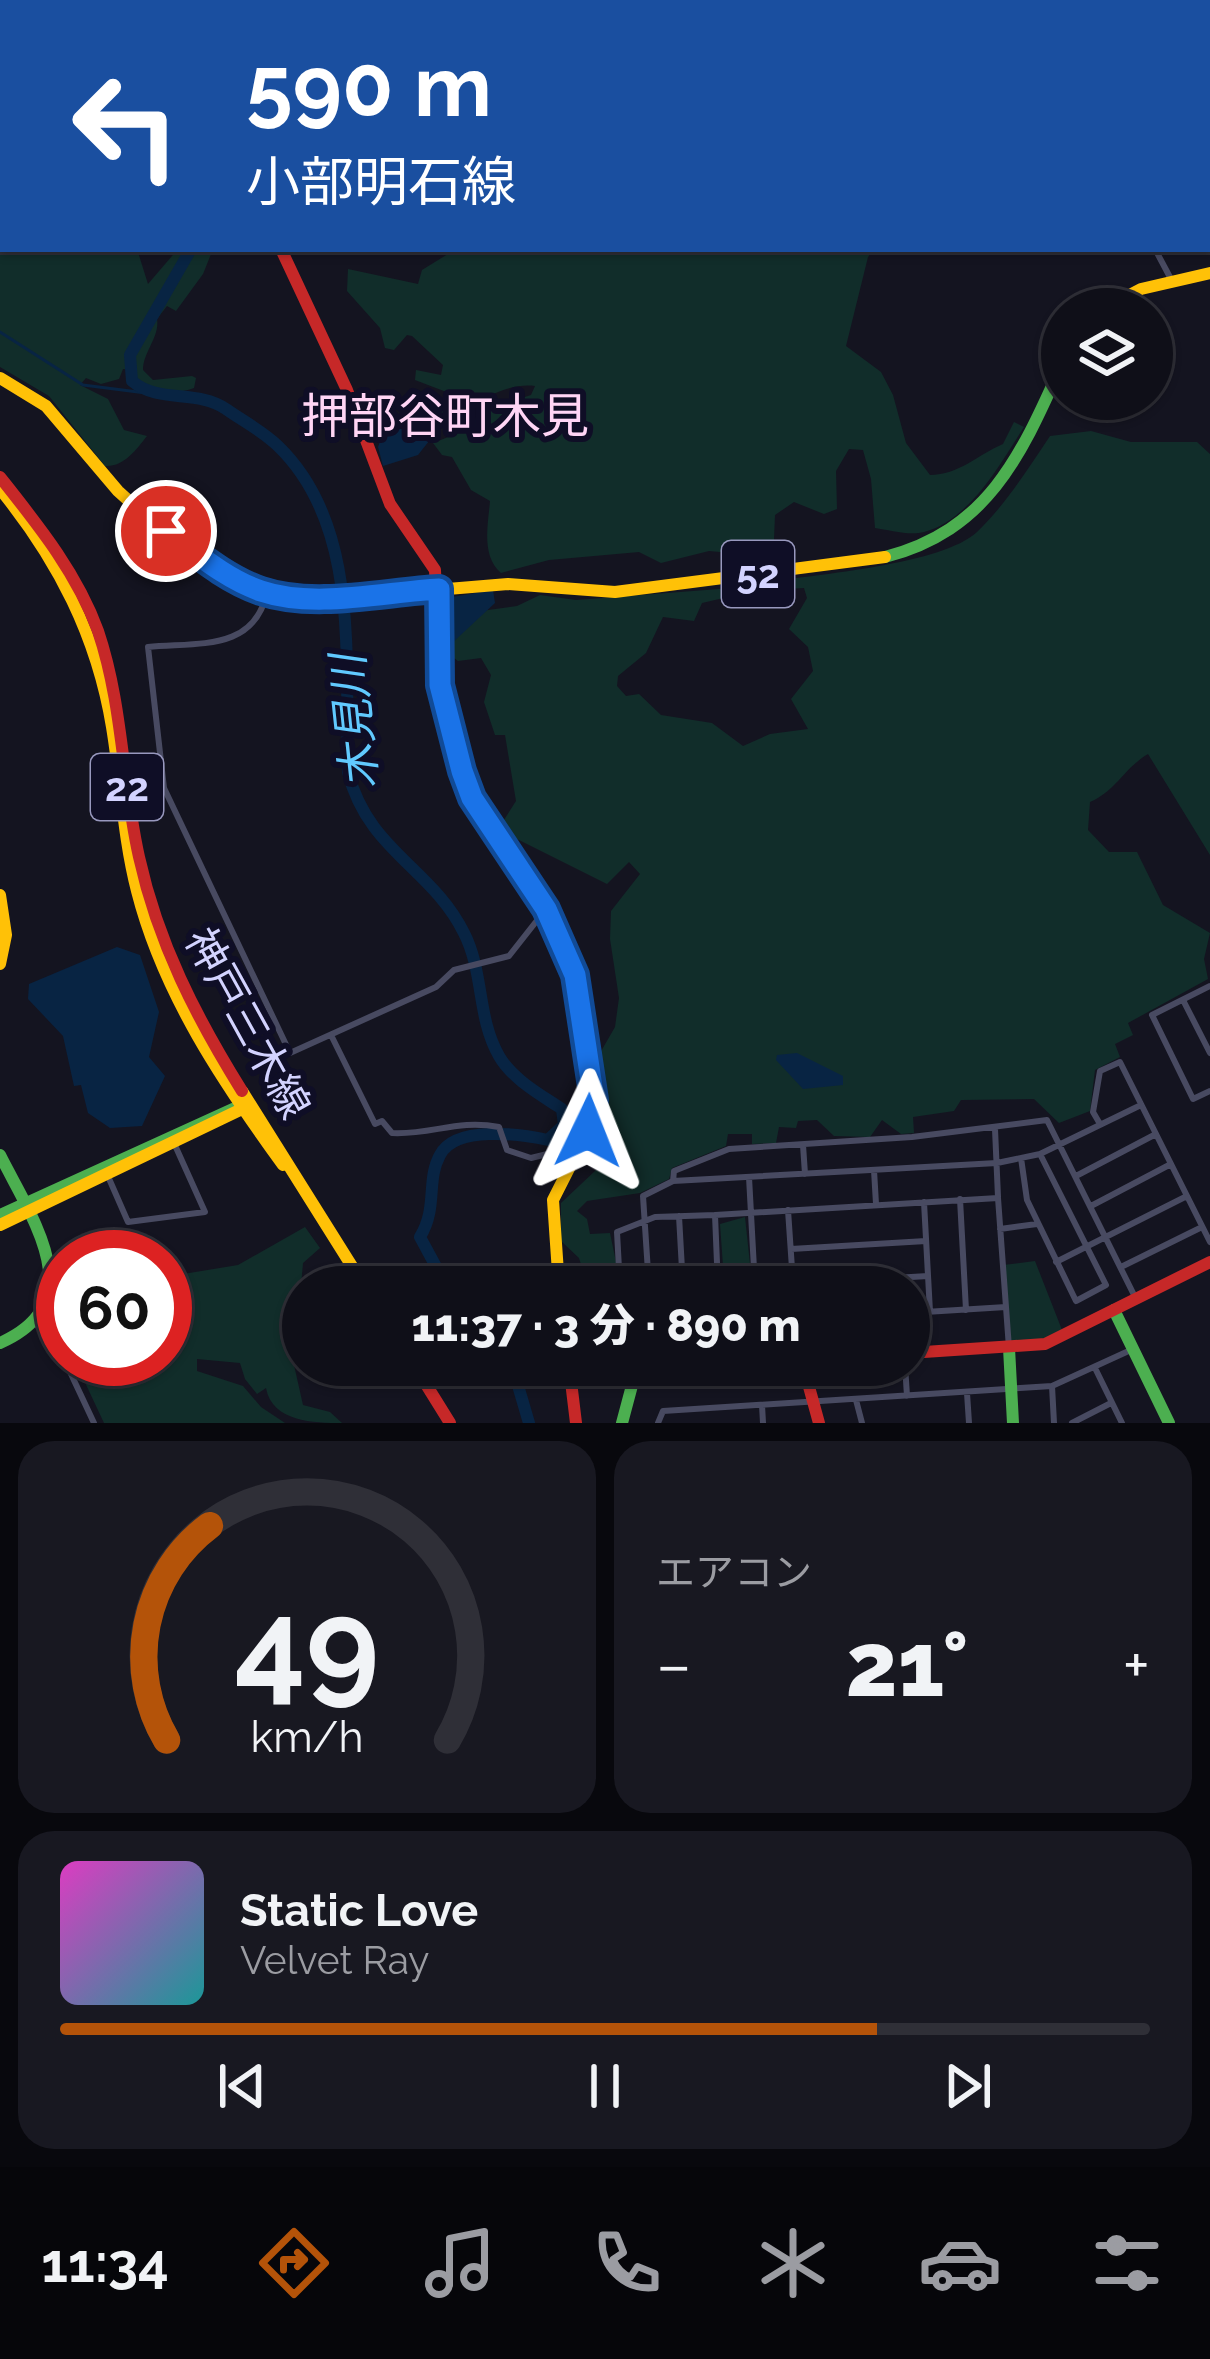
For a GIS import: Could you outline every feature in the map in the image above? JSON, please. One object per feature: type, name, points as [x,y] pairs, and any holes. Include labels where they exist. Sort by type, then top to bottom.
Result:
[{"type":"main road","points":[[282,252],[347,390],[390,504],[435,570],[440,685],[472,798],[546,909],[575,975],[594,1100],[551,1213],[557,1266]]},
{"type":"main road","points":[[1145,288],[1210,273]]},
{"type":"main road","name":"52","points":[[0,378],[42,400],[130,502],[217,568],[267,593],[326,596],[510,584],[571,592],[628,591],[791,570],[918,545],[968,518],[987,497],[1041,411]]},
{"type":"main road","name":"神戸三木線","points":[[0,477],[56,548],[97,628],[116,701],[132,825],[156,922],[190,1004],[243,1106]]},
{"type":"main road","name":"神戸三木線","points":[[0,490],[47,551],[88,631],[108,703],[124,827],[148,925],[196,1037],[352,1266]]},
{"type":"main road","points":[[0,895],[6,935],[0,964]]},
{"type":"main road","points":[[0,1215],[106,1174],[243,1106]]},
{"type":"main road","points":[[0,1225],[25,1208],[243,1106]]},
{"type":"main road","points":[[0,1155],[36,1232]]},
{"type":"main road","points":[[930,1352],[1045,1344],[1210,1262]]},
{"type":"main road","points":[[1114,1310],[1169,1423]]},
{"type":"main road","points":[[0,1343],[36,1324]]},
{"type":"main road","points":[[1009,1348],[1013,1423]]},
{"type":"main road","points":[[427,1386],[450,1423]]},
{"type":"main road","points":[[572,1386],[576,1423]]},
{"type":"main road","points":[[622,1423],[632,1386]]},
{"type":"main road","points":[[808,1386],[819,1423]]},
{"type":"street","points":[[1158,252],[1172,281]]},
{"type":"street","points":[[267,593],[261,617],[241,635],[148,647],[164,788],[290,1053],[436,987],[454,970],[509,956],[546,909]]},
{"type":"street","points":[[1210,986],[1152,1015],[1193,1099],[1210,1091]]},
{"type":"street","points":[[1183,1000],[1210,1053]]},
{"type":"street","points":[[331,1035],[375,1124],[382,1121],[392,1133],[410,1134],[466,1121],[499,1127],[507,1150],[531,1158],[580,1146]]},
{"type":"street","points":[[1100,1125],[1093,1112],[1100,1071],[1120,1062],[1210,1242]]},
{"type":"street","points":[[649,1266],[643,1196],[673,1181],[997,1163],[1040,1154],[1142,1105]]},
{"type":"street","points":[[673,1181],[674,1171],[729,1149],[995,1129],[1047,1120],[1136,1299]]},
{"type":"street","points":[[995,1129],[1009,1348]]},
{"type":"street","points":[[1076,1176],[1156,1134]]},
{"type":"street","points":[[106,1174],[128,1222],[205,1212],[174,1143]]},
{"type":"street","points":[[803,1144],[805,1174]]},
{"type":"street","points":[[1021,1158],[1036,1225],[1076,1301],[1106,1285],[1040,1154]]},
{"type":"street","points":[[1091,1206],[1171,1164]]},
{"type":"street","points":[[874,1170],[876,1204]]},
{"type":"street","points":[[749,1177],[754,1266]]},
{"type":"street","points":[[1056,1262],[1187,1196]]},
{"type":"street","points":[[619,1266],[617,1232],[646,1219],[998,1198]]},
{"type":"street","points":[[960,1199],[966,1310]]},
{"type":"street","points":[[924,1202],[927,1266]]},
{"type":"street","points":[[788,1210],[791,1266]]},
{"type":"street","points":[[715,1215],[717,1266]]},
{"type":"street","points":[[679,1216],[682,1266]]},
{"type":"street","points":[[1000,1228],[1036,1225]]},
{"type":"street","points":[[1120,1267],[1202,1227]]},
{"type":"street","points":[[790,1249],[926,1240]]},
{"type":"street","points":[[930,1312],[1006,1307]]},
{"type":"street","points":[[658,1423],[663,1411],[1052,1386],[1133,1348]]},
{"type":"street","points":[[1095,1368],[1122,1423]]},
{"type":"street","points":[[76,1386],[94,1423]]},
{"type":"street","points":[[907,1386],[908,1396]]},
{"type":"street","points":[[1052,1386],[1054,1423]]},
{"type":"street","points":[[967,1393],[969,1423]]},
{"type":"street","points":[[856,1400],[862,1423]]},
{"type":"street","points":[[1072,1423],[1112,1402]]},
{"type":"street","points":[[762,1406],[763,1423]]},
{"type":"street","points":[[730,1407],[730,1423]]},
{"type":"street","points":[[692,1409],[693,1423]]},
{"type":"green space","points":[[0,252],[138,252],[148,284],[175,252],[212,252],[203,274],[176,311],[167,306],[157,319],[143,370],[153,380],[192,376],[196,378],[194,388],[159,391],[143,384],[133,370],[123,369],[119,379],[101,384],[86,378],[80,385],[108,399],[124,430],[147,436],[118,464],[105,466],[49,396],[0,367]]},
{"type":"green space","points":[[451,252],[872,252],[846,346],[881,372],[893,395],[906,443],[930,475],[959,468],[1003,444],[1014,422],[1024,427],[970,503],[941,526],[924,532],[875,528],[863,450],[849,449],[836,471],[837,509],[824,514],[794,502],[775,515],[773,563],[759,565],[754,555],[709,551],[661,563],[639,552],[549,560],[501,573],[488,549],[490,501],[471,490],[452,457],[442,455],[433,443],[456,434],[488,409],[531,395],[535,386],[504,390],[418,434],[410,429],[439,415],[449,393],[415,380],[416,370],[441,375],[443,365],[412,336],[407,335],[394,350],[385,348],[380,328],[347,291],[348,269],[418,284],[422,270]]},
{"type":"green space","points":[[1091,431],[1131,442],[1197,442],[1210,454],[1210,855],[1148,754],[1090,802],[1088,830],[1109,852],[1137,852],[1163,905],[1210,933],[1204,959],[1208,979],[1128,1023],[1133,1035],[1115,1044],[1120,1057],[1095,1070],[1090,1111],[1059,1123],[1034,1099],[961,1100],[954,1111],[913,1117],[914,1133],[901,1134],[882,1120],[870,1137],[834,1136],[817,1120],[798,1121],[796,1128],[779,1127],[776,1143],[752,1144],[752,1134],[728,1134],[726,1146],[672,1168],[669,1179],[640,1193],[587,1201],[577,1211],[587,1219],[590,1234],[610,1233],[616,1266],[581,1266],[561,1241],[561,1203],[596,1170],[604,1173],[619,1154],[591,1139],[602,1114],[596,1060],[615,1027],[619,998],[611,911],[640,874],[629,862],[607,884],[515,838],[502,823],[516,801],[505,735],[495,735],[484,702],[491,675],[481,658],[458,661],[450,655],[450,645],[481,611],[517,606],[540,595],[576,600],[732,588],[732,596],[702,603],[694,621],[663,617],[646,653],[618,676],[617,686],[626,696],[639,694],[661,715],[712,723],[743,746],[770,734],[808,729],[791,699],[813,671],[808,647],[789,629],[807,598],[804,588],[753,591],[754,584],[904,561],[959,544],[998,510],[1050,436]]},
{"type":"green space","points":[[745,1217],[750,1264],[723,1266],[720,1224]]},
{"type":"green space","points":[[305,1227],[320,1248],[303,1266],[282,1266],[282,1386],[299,1386],[303,1405],[330,1412],[342,1423],[285,1414],[276,1408],[266,1388],[257,1394],[240,1363],[197,1359],[197,1371],[243,1386],[261,1407],[285,1423],[104,1423],[87,1386],[192,1386],[192,1273],[238,1265]]},
{"type":"green space","points":[[1035,1261],[1064,1335],[1045,1344],[1009,1348],[1003,1265]]},
{"type":"water","points":[[400,427],[415,437],[433,436],[418,455],[383,466],[378,447],[384,430]]},
{"type":"water","points":[[493,590],[495,603],[450,645],[444,643],[452,597]]},
{"type":"water","points":[[117,947],[140,955],[159,1012],[149,1057],[165,1076],[142,1126],[110,1128],[88,1113],[81,1085],[74,1086],[63,1036],[28,999],[29,984]]},
{"type":"water","points":[[797,1053],[843,1076],[843,1085],[803,1089],[776,1060],[777,1055]]},
{"type":"waterway","name":"木見川","points":[[189,252],[130,355],[132,381],[154,392],[202,399],[226,409],[272,441],[305,479],[324,516],[343,599],[348,772],[357,799],[385,840],[435,891],[464,933],[499,1056],[519,1079],[562,1109],[564,1125],[548,1140],[474,1135],[448,1145],[434,1174],[429,1215],[420,1237],[436,1266]]},
{"type":"waterway","points":[[0,332],[83,385],[146,393]]},
{"type":"waterway","name":"木見川","points":[[518,1386],[529,1423]]},
{"type":"traffic: fast","points":[[885,557],[921,545],[976,508],[1015,458],[1041,410]]},
{"type":"traffic: fast","points":[[0,1215],[244,1104]]},
{"type":"traffic: fast","points":[[0,1155],[39,1232],[49,1282],[44,1305],[28,1326],[0,1343]]},
{"type":"traffic: fast","points":[[1114,1310],[1169,1423]]},
{"type":"traffic: fast","points":[[1009,1348],[1013,1423]]},
{"type":"traffic: fast","points":[[622,1423],[632,1386]]},
{"type":"traffic: slow","points":[[1145,288],[1210,273]]},
{"type":"traffic: slow","points":[[0,378],[46,406],[118,491],[170,538],[228,575],[274,594],[339,598],[508,584],[615,592],[885,557]]},
{"type":"traffic: slow","points":[[0,489],[57,572],[96,661],[112,727],[132,871],[162,965],[197,1035],[283,1165]]},
{"type":"traffic: slow","points":[[481,811],[546,909],[575,975],[594,1099],[588,1131],[553,1200],[558,1266]]},
{"type":"traffic: slow","points":[[0,895],[6,935],[0,964]]},
{"type":"traffic: slow","points":[[242,1091],[352,1266]]},
{"type":"traffic: slow","points":[[0,1225],[244,1108]]},
{"type":"traffic: jam","points":[[282,252],[347,390],[390,504],[435,570],[440,685],[472,798],[481,811]]},
{"type":"traffic: jam","points":[[0,477],[68,569],[98,631],[113,687],[133,829],[147,889],[180,978],[242,1091]]},
{"type":"traffic: jam","points":[[930,1352],[1045,1344],[1210,1262]]},
{"type":"traffic: jam","points":[[427,1386],[450,1423]]},
{"type":"traffic: jam","points":[[572,1386],[576,1423]]},
{"type":"traffic: jam","points":[[809,1386],[819,1423]]},
{"type":"district","name":"押部谷町木見","points":[[445,416]]},
{"type":"route","points":[[166,531],[217,568],[267,593],[298,597],[439,589],[440,685],[462,771],[472,798],[546,909],[575,975],[594,1100],[588,1131]]}]
